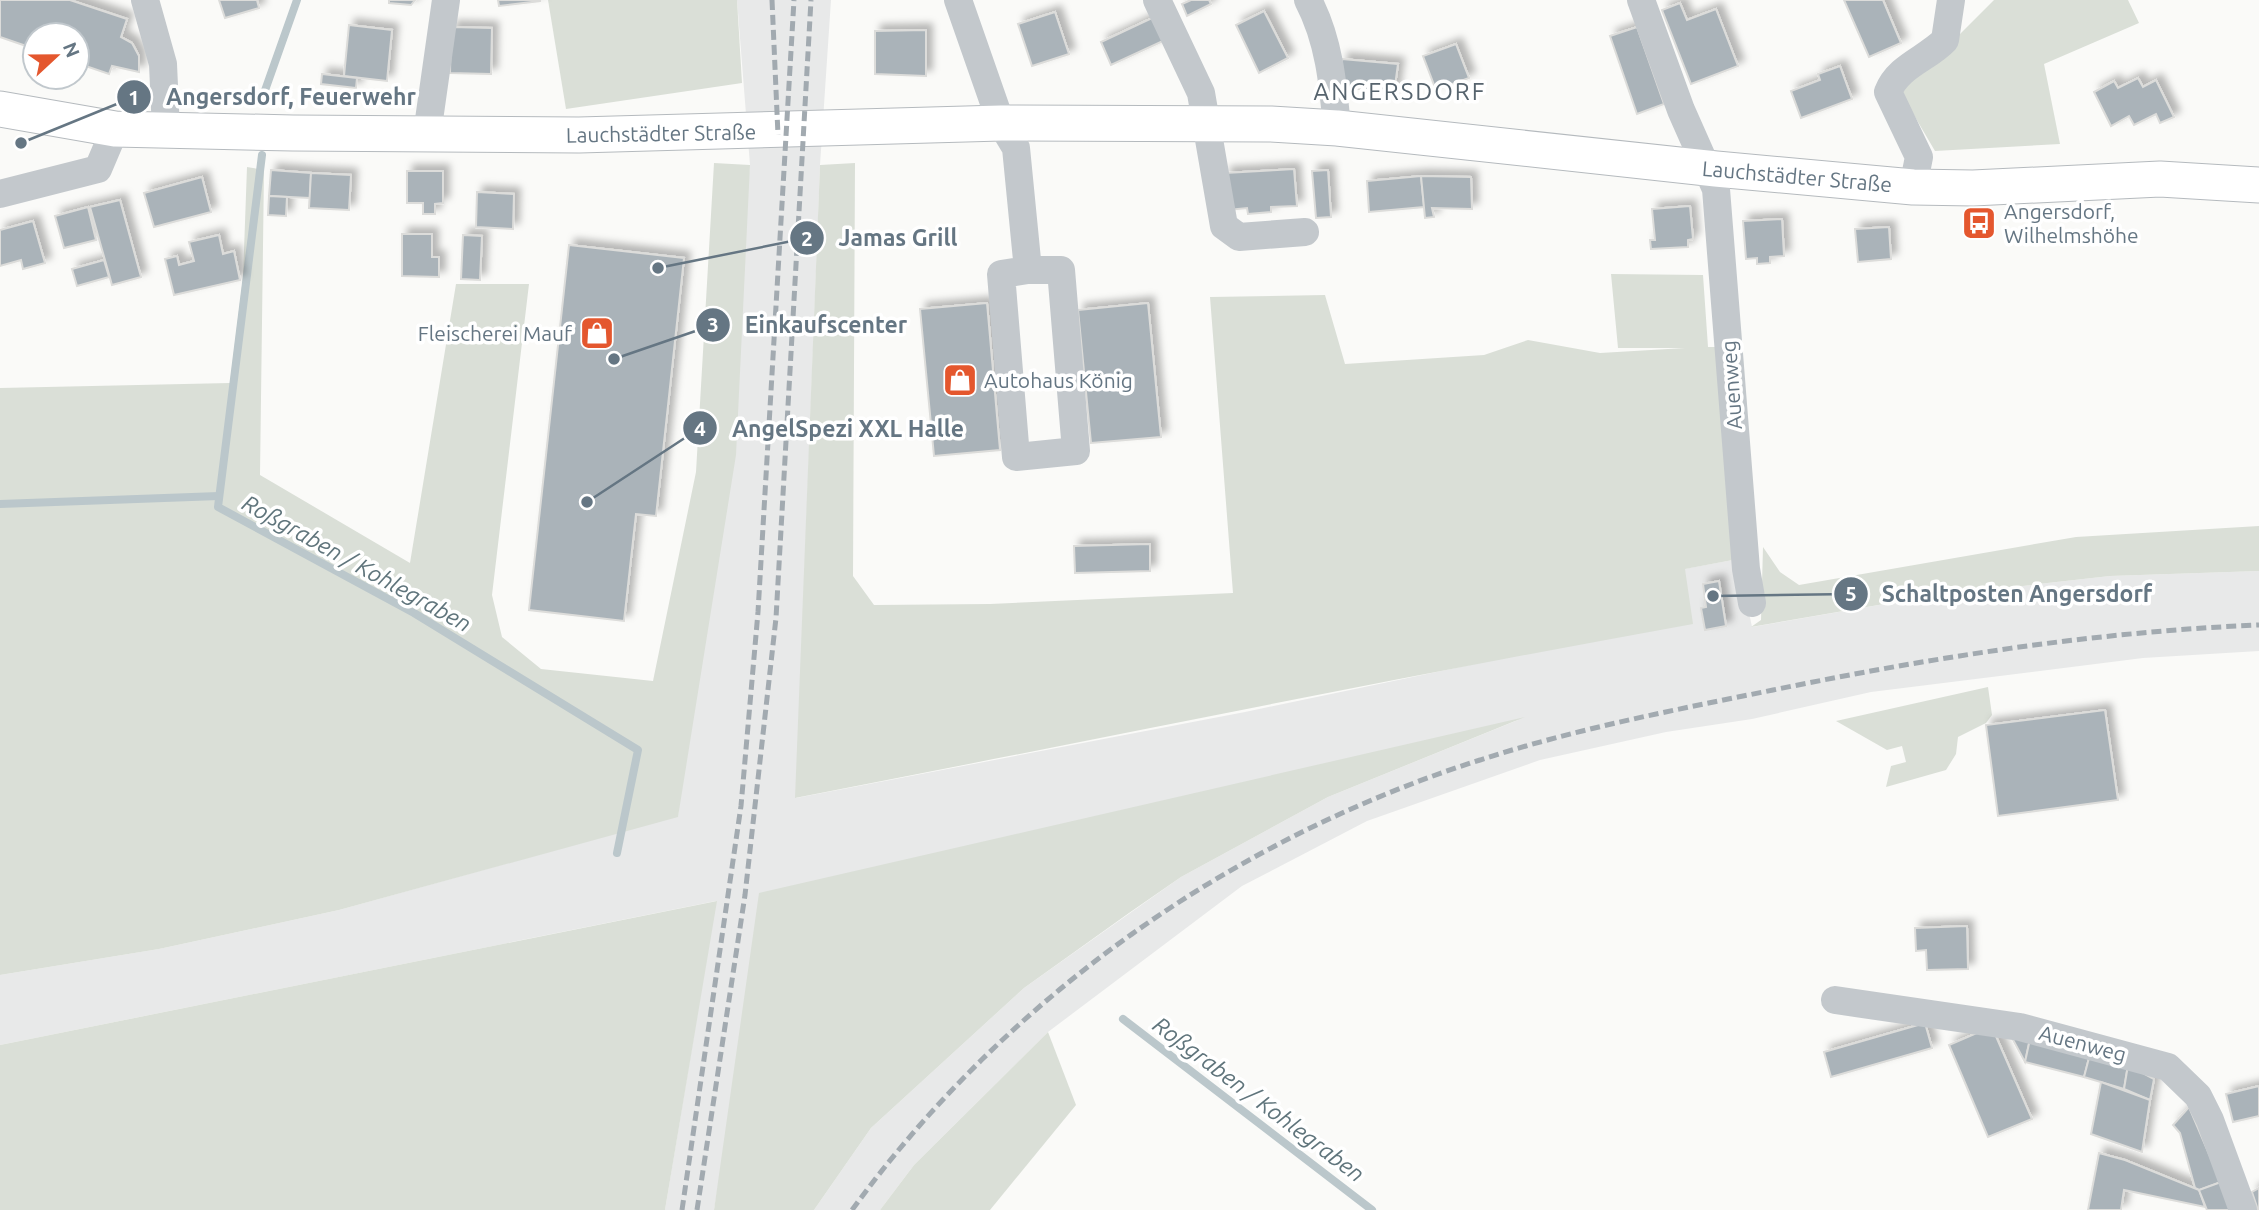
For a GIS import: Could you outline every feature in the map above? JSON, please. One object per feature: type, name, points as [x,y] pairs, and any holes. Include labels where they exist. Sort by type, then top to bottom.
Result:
[{"type":"main road","name":"Lauchstädter Straße","points":[[0,109],[115,129],[166,131],[723,133],[1001,123],[1206,123],[1337,128],[1706,168],[1913,187],[1973,188],[2160,179],[2259,185]]},
{"type":"street","points":[[145,0],[163,64],[166,131]]},
{"type":"street","points":[[427,134],[446,0]]},
{"type":"street","points":[[958,0],[1001,123],[1016,148],[1028,270]]},
{"type":"street","points":[[1157,0],[1201,93],[1224,226],[1239,237],[1305,232]]},
{"type":"street","points":[[1308,0],[1320,23],[1330,67],[1337,128]]},
{"type":"street","name":"Auenweg","points":[[1641,0],[1716,189],[1746,569],[1752,603]]},
{"type":"street","points":[[1913,187],[1919,157],[1888,92],[1892,81],[1945,40],[1951,0]]},
{"type":"street","points":[[0,194],[98,169],[115,129]]},
{"type":"street","points":[[1028,270],[1061,270],[1076,451],[1016,457],[1001,274],[1028,270]]},
{"type":"street","name":"Auenweg","points":[[1835,1000],[2020,1027],[2168,1067],[2198,1096],[2243,1210]]},
{"type":"shaded area","points":[[548,0],[737,0],[742,83],[566,109]]},
{"type":"shaded area","points":[[737,0],[831,0],[820,165],[796,798],[1245,712],[1489,661],[1684,569],[1738,559],[1752,627],[1925,597],[2110,576],[2259,571],[2259,651],[2143,658],[1871,692],[1752,719],[1666,732],[1540,760],[1367,821],[1242,886],[1048,1032],[914,1165],[880,1210],[814,1210],[871,1128],[1024,988],[1181,877],[1328,797],[1518,720],[1116,813],[724,1150],[714,1210],[665,1210],[716,901],[0,1045],[0,975],[159,949],[339,910],[678,816],[750,165]]},
{"type":"shaded area","points":[[1994,0],[2128,0],[2139,23],[2044,64],[2060,144],[1935,151],[1898,88],[1950,44]]},
{"type":"shaded area","points":[[714,163],[750,165],[736,455],[678,817],[339,910],[159,949],[0,975],[0,388],[230,383],[243,278],[247,167],[264,170],[260,475],[410,563],[456,284],[529,284],[492,595],[502,637],[541,669],[653,681],[696,472]]},
{"type":"shaded area","points":[[855,163],[853,576],[874,605],[990,604],[1233,593],[1210,297],[1325,295],[1345,364],[1484,355],[1528,340],[1600,353],[1685,348],[1618,348],[1611,274],[1703,275],[1708,347],[1723,347],[1738,559],[1685,569],[1693,624],[1356,687],[795,798],[820,165]]},
{"type":"shaded area","points":[[2259,526],[2259,571],[2110,576],[1925,597],[1751,627],[1761,620],[1763,547],[1780,572],[1799,585],[2076,537]]},
{"type":"shaded area","points":[[1988,687],[1992,715],[1986,723],[1958,737],[1956,754],[1946,770],[1886,787],[1891,766],[1906,762],[1902,746],[1887,750],[1836,721]]},
{"type":"shaded area","points":[[1525,717],[1328,797],[1181,877],[1129,913],[1024,988],[871,1128],[814,1210],[714,1210],[759,893]]},
{"type":"shaded area","points":[[717,901],[665,1210],[0,1210],[0,1045]]},
{"type":"shaded area","points":[[1048,1032],[1076,1105],[990,1210],[880,1210],[914,1165]]},
{"type":"building","points":[[0,0],[70,0],[127,19],[121,37],[132,43],[139,56],[139,72],[112,66],[109,74],[91,68],[91,21],[21,21],[21,44],[0,37]]},
{"type":"building","points":[[219,0],[257,0],[259,8],[225,18]]},
{"type":"building","points":[[389,0],[415,0],[411,5],[389,3]]},
{"type":"building","points":[[498,0],[540,0],[540,1],[499,6]]},
{"type":"building","points":[[1191,0],[1209,0],[1211,4],[1187,16],[1182,4]]},
{"type":"building","points":[[1844,0],[1883,0],[1901,43],[1869,57]]},
{"type":"building","points":[[1680,3],[1687,20],[1716,9],[1738,66],[1691,84],[1662,10]]},
{"type":"building","points":[[1264,11],[1288,58],[1259,73],[1236,25]]},
{"type":"building","points":[[1055,12],[1069,54],[1032,66],[1018,24]]},
{"type":"building","points":[[1152,18],[1163,41],[1111,65],[1101,42]]},
{"type":"building","points":[[349,25],[392,30],[387,81],[344,76]]},
{"type":"building","points":[[451,27],[492,28],[491,74],[450,73]]},
{"type":"building","points":[[1637,27],[1664,104],[1637,114],[1610,36]]},
{"type":"building","points":[[926,30],[926,76],[875,74],[875,31]]},
{"type":"building","points":[[1456,44],[1469,78],[1436,90],[1423,56]]},
{"type":"building","points":[[1342,59],[1398,64],[1394,93],[1342,87]]},
{"type":"building","points":[[1840,66],[1852,99],[1801,118],[1791,91],[1820,80],[1818,74]]},
{"type":"building","points":[[322,74],[357,78],[356,88],[321,84]]},
{"type":"building","points":[[2138,78],[2143,87],[2156,80],[2174,117],[2160,123],[2156,114],[2134,125],[2129,116],[2111,126],[2094,92],[2114,81],[2118,88]]},
{"type":"building","points":[[1294,169],[1297,206],[1271,207],[1271,212],[1248,214],[1247,208],[1228,210],[1225,173]]},
{"type":"building","points":[[271,170],[311,173],[310,198],[269,196]]},
{"type":"building","points":[[1328,170],[1331,217],[1316,218],[1312,171]]},
{"type":"building","points":[[407,171],[443,171],[443,203],[435,204],[435,214],[423,214],[423,203],[407,203]]},
{"type":"building","points":[[311,173],[351,175],[349,210],[309,208]]},
{"type":"building","points":[[1421,176],[1424,207],[1369,212],[1367,181]]},
{"type":"building","points":[[1421,176],[1471,177],[1472,209],[1432,208],[1434,217],[1425,218]]},
{"type":"building","points":[[202,177],[211,212],[154,227],[144,193]]},
{"type":"building","points":[[477,192],[514,194],[513,229],[476,227]]},
{"type":"building","points":[[269,196],[287,197],[286,216],[268,215]]},
{"type":"building","points":[[120,200],[141,277],[112,285],[90,207]]},
{"type":"building","points":[[1690,206],[1693,239],[1688,240],[1688,247],[1651,249],[1650,240],[1655,240],[1652,209]]},
{"type":"building","points":[[88,207],[96,240],[64,248],[55,216]]},
{"type":"building","points":[[1782,219],[1784,256],[1770,257],[1770,263],[1757,264],[1757,258],[1746,259],[1743,221]]},
{"type":"building","points":[[33,221],[45,263],[23,269],[21,260],[0,266],[0,230]]},
{"type":"building","points":[[1889,227],[1891,259],[1858,262],[1855,229]]},
{"type":"building","points":[[402,234],[432,234],[432,257],[439,257],[439,277],[402,276]]},
{"type":"building","points":[[219,235],[223,254],[234,251],[240,280],[174,295],[165,259],[177,256],[179,265],[194,261],[189,242]]},
{"type":"building","points":[[463,235],[482,236],[480,280],[461,279]]},
{"type":"building","points":[[569,245],[684,258],[656,516],[636,514],[624,621],[529,610]]},
{"type":"building","points":[[104,260],[109,277],[77,286],[72,269]]},
{"type":"building","name":"Autohaus König","points":[[987,303],[1000,450],[934,456],[920,309]]},
{"type":"building","points":[[1148,303],[1161,437],[1091,443],[1078,310]]},
{"type":"building","points":[[1150,544],[1150,571],[1075,573],[1074,546]]},
{"type":"building","points":[[1719,581],[1726,626],[1705,630],[1701,608],[1706,607],[1703,584]]},
{"type":"building","points":[[2105,710],[2118,800],[1998,816],[1986,725]]},
{"type":"building","points":[[1967,926],[1968,969],[1927,970],[1926,950],[1916,951],[1915,928]]},
{"type":"building","points":[[1925,1023],[1932,1048],[1831,1077],[1824,1052]]},
{"type":"building","points":[[1979,1032],[1995,1034],[2032,1119],[1988,1137],[1949,1045]]},
{"type":"building","points":[[2011,1036],[2030,1039],[2025,1062]]},
{"type":"building","points":[[2030,1039],[2090,1054],[2084,1077],[2025,1062]]},
{"type":"building","points":[[2090,1054],[2128,1065],[2124,1089],[2084,1077]]},
{"type":"building","points":[[2128,1065],[2154,1079],[2150,1100],[2124,1089]]},
{"type":"building","points":[[2101,1082],[2150,1100],[2142,1152],[2091,1134]]},
{"type":"building","points":[[2259,1086],[2259,1116],[2233,1122],[2226,1094]]},
{"type":"building","points":[[2189,1107],[2221,1182],[2199,1190],[2195,1188],[2180,1133],[2173,1125]]},
{"type":"building","points":[[2099,1153],[2125,1160],[2199,1190],[2205,1207],[2124,1190],[2121,1210],[2088,1210]]},
{"type":"building","points":[[2221,1182],[2231,1210],[2207,1210],[2199,1190]]},
{"type":"building","points":[[2259,1188],[2259,1210],[2258,1210],[2252,1192]]},
{"type":"waterway","points":[[263,96],[297,0]]},
{"type":"waterway","name":"Roßgraben / Kohlegraben","points":[[262,155],[218,507],[414,613],[638,750],[617,853]]},
{"type":"waterway","points":[[0,504],[219,496]]},
{"type":"waterway","name":"Roßgraben / Kohlegraben","points":[[1123,1019],[1372,1210]]},
{"type":"railway","points":[[772,0],[778,135]]},
{"type":"railway","points":[[682,1210],[741,806],[758,612],[794,0]]},
{"type":"railway","points":[[697,1210],[745,895],[776,618],[811,0]]},
{"type":"railway","points":[[852,1210],[913,1133],[980,1061],[1053,995],[1130,935],[1212,881],[1298,834],[1388,793],[1480,760],[1552,739],[1662,713],[1834,678],[2075,640],[2259,625]]},
{"type":"place","name":"Angersdorf, Feuerwehr","points":[[21,143]]},
{"type":"place","name":"Angersdorf, Wilhelmshöhe","points":[[1979,223]]},
{"type":"place","name":"Jamas Grill","points":[[658,268]]},
{"type":"place","name":"Fleischerei Mauf","points":[[597,333]]},
{"type":"place","name":"Einkaufscenter","points":[[614,359]]},
{"type":"place","name":"Autohaus König","points":[[960,380]]},
{"type":"place","name":"AngelSpezi XXL Halle","points":[[587,502]]},
{"type":"place","name":"Schaltposten Angersdorf","points":[[1713,596]]},
{"type":"district","name":"ANGERSDORF","points":[[1400,91]]}]
